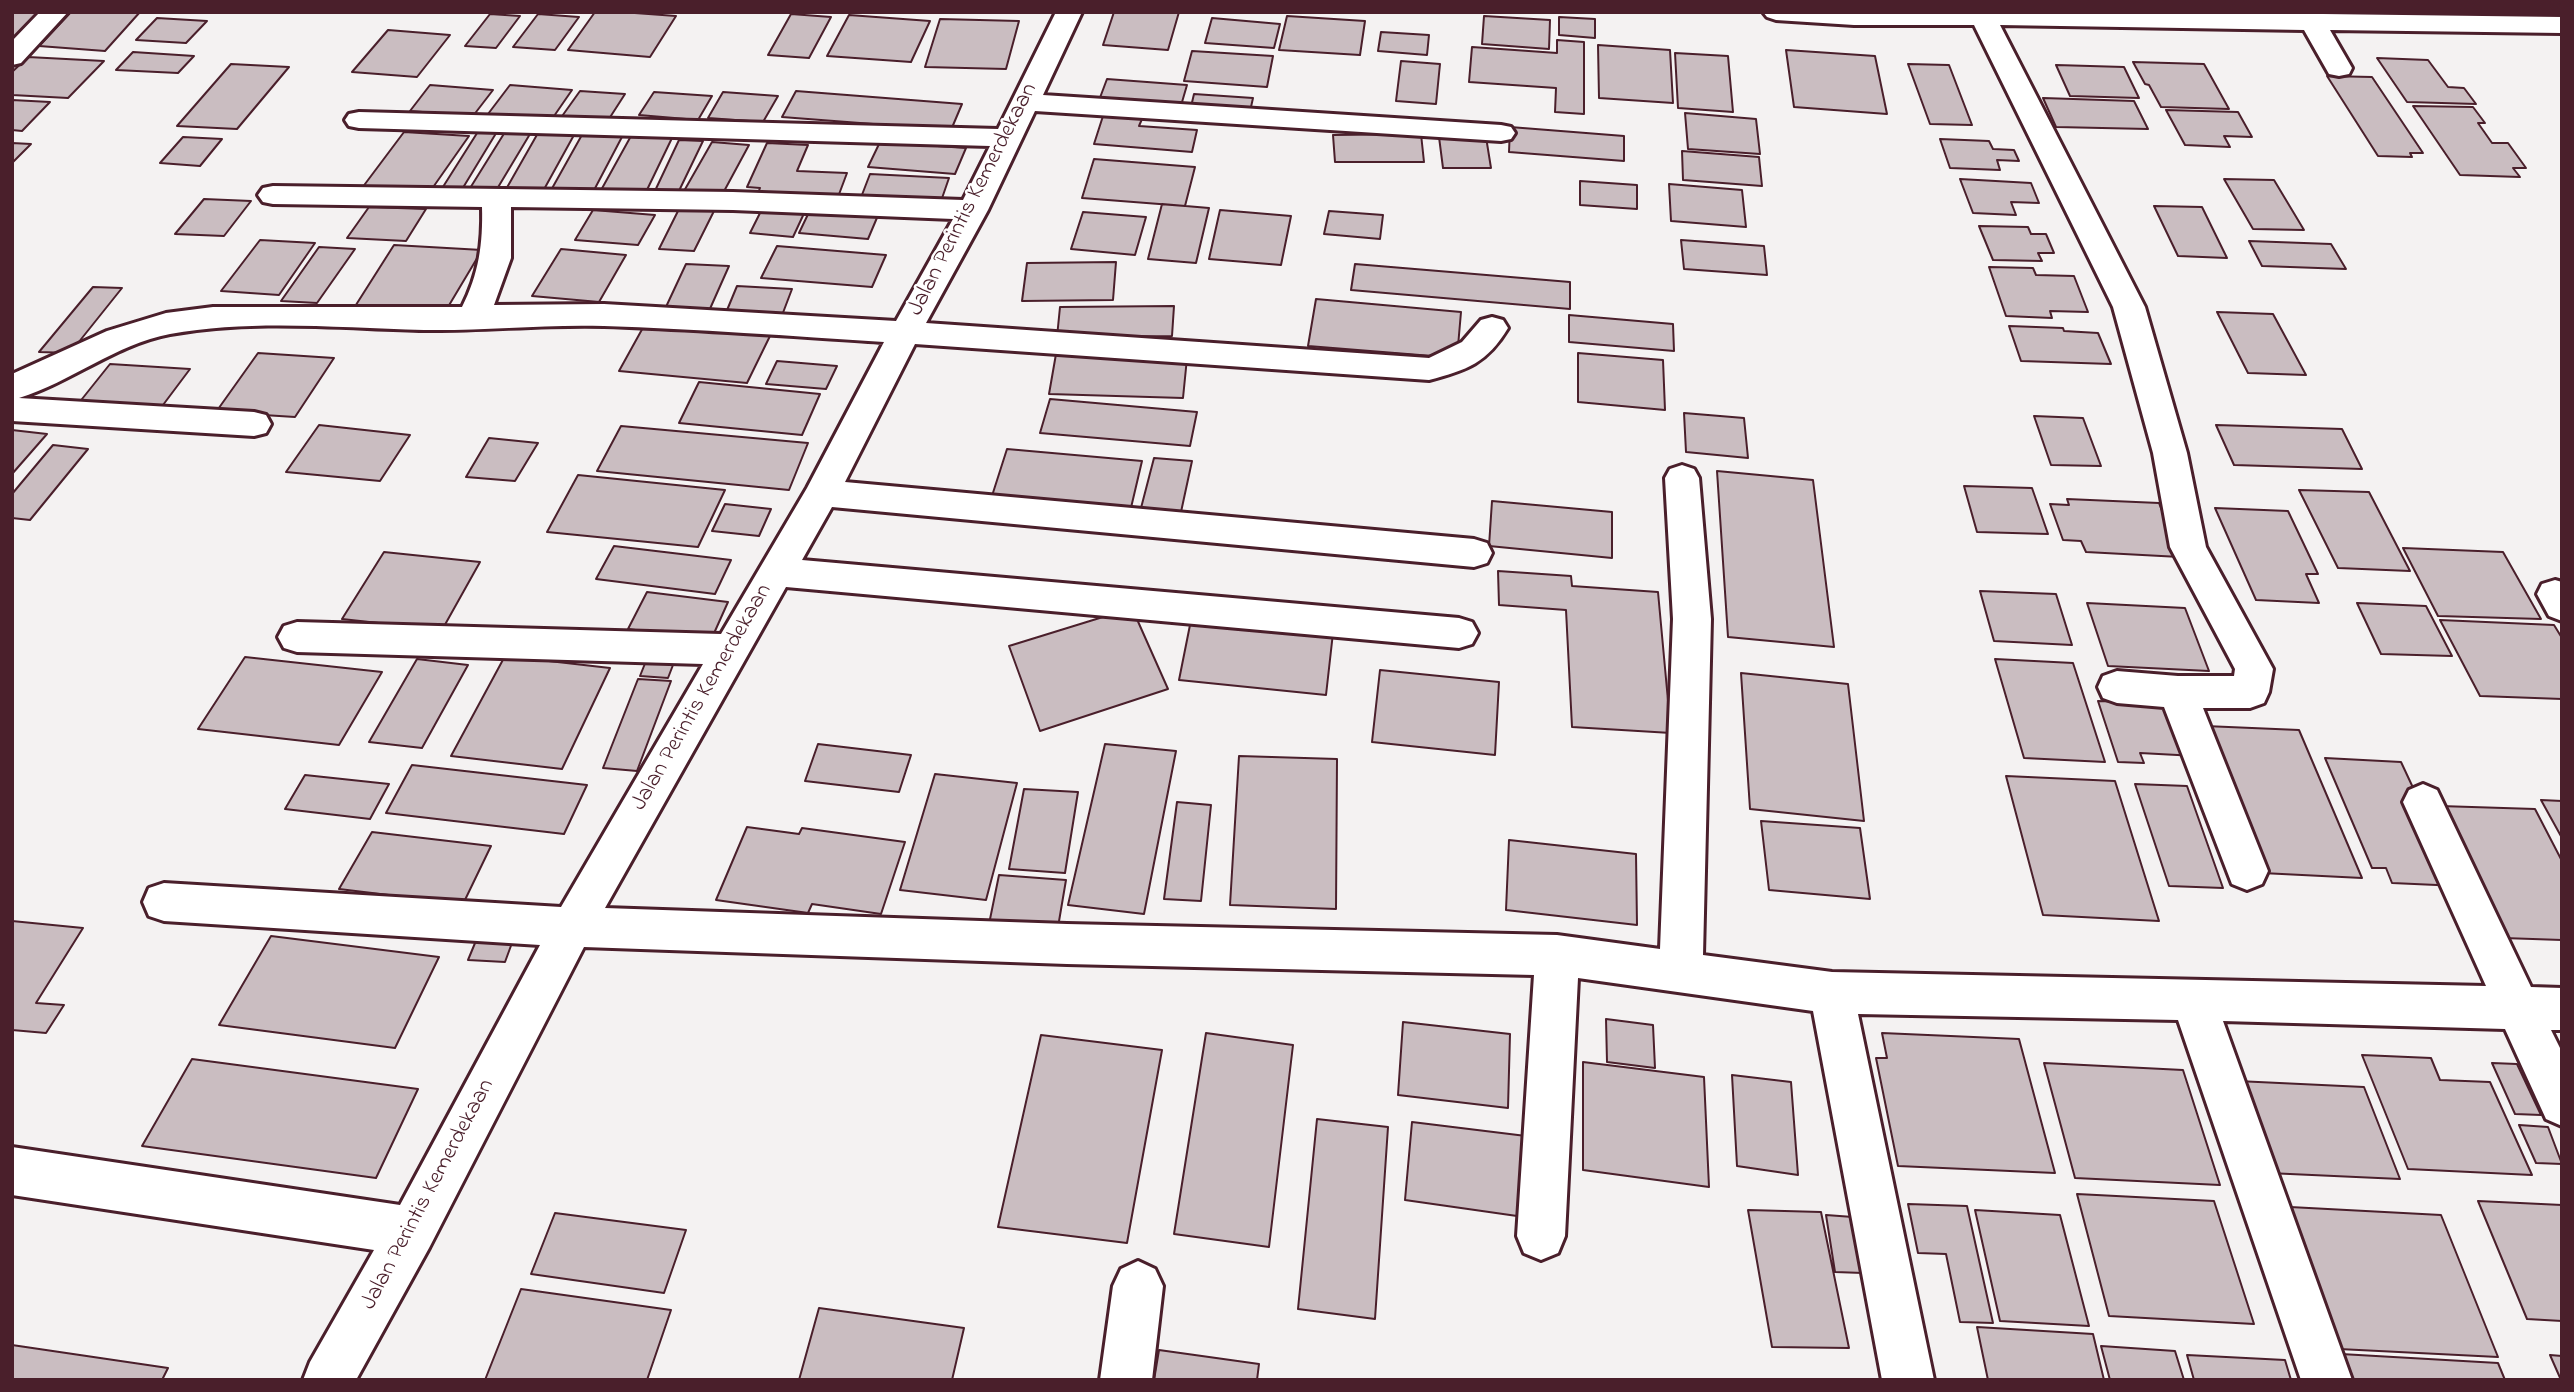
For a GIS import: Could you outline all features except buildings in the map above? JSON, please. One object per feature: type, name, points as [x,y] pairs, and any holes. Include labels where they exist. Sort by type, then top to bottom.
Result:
[{"type":"street","points":[[12,57],[55,12]]},
{"type":"street","name":"Jalan Perintis Kemerdekaan","points":[[328,1380],[412,1231],[572,927],[822,493],[905,332],[973,210],[1069,12]]},
{"type":"street","points":[[1776,12],[2082,16],[2190,22],[2562,24]]},
{"type":"street","points":[[1983,16],[2129,307],[2170,453],[2188,547],[2254,669],[2250,692],[2178,692],[2117,687]]},
{"type":"street","points":[[2312,21],[2339,68]]},
{"type":"street","points":[[1026,102],[1502,133]]},
{"type":"street","points":[[359,120],[583,127],[772,128],[1009,138]]},
{"type":"street","points":[[273,195],[746,202],[973,210]]},
{"type":"street","points":[[473,316],[491,285],[495,269],[498,246],[496,197]]},
{"type":"street","points":[[12,388],[118,339],[166,324],[214,318],[310,316],[428,319],[604,315],[905,332],[1429,369],[1454,363],[1472,352],[1485,342],[1492,328]]},
{"type":"street","points":[[12,409],[254,424]]},
{"type":"street","points":[[1681,972],[1692,620],[1682,478]]},
{"type":"street","points":[[822,493],[1474,553]]},
{"type":"street","points":[[775,572],[1459,633]]},
{"type":"street","points":[[297,637],[733,650]]},
{"type":"street","points":[[2178,692],[2247,871]]},
{"type":"street","points":[[2423,802],[2562,1103]]},
{"type":"street","points":[[163,902],[572,927],[1067,944],[1557,956],[1832,993],[2562,1009]]},
{"type":"street","points":[[1541,1236],[1557,956]]},
{"type":"street","points":[[1832,993],[1909,1380]]},
{"type":"street","points":[[2193,999],[2327,1380]]},
{"type":"street","points":[[12,1171],[412,1231]]},
{"type":"street","points":[[1126,1380],[1138,1286]]}]
